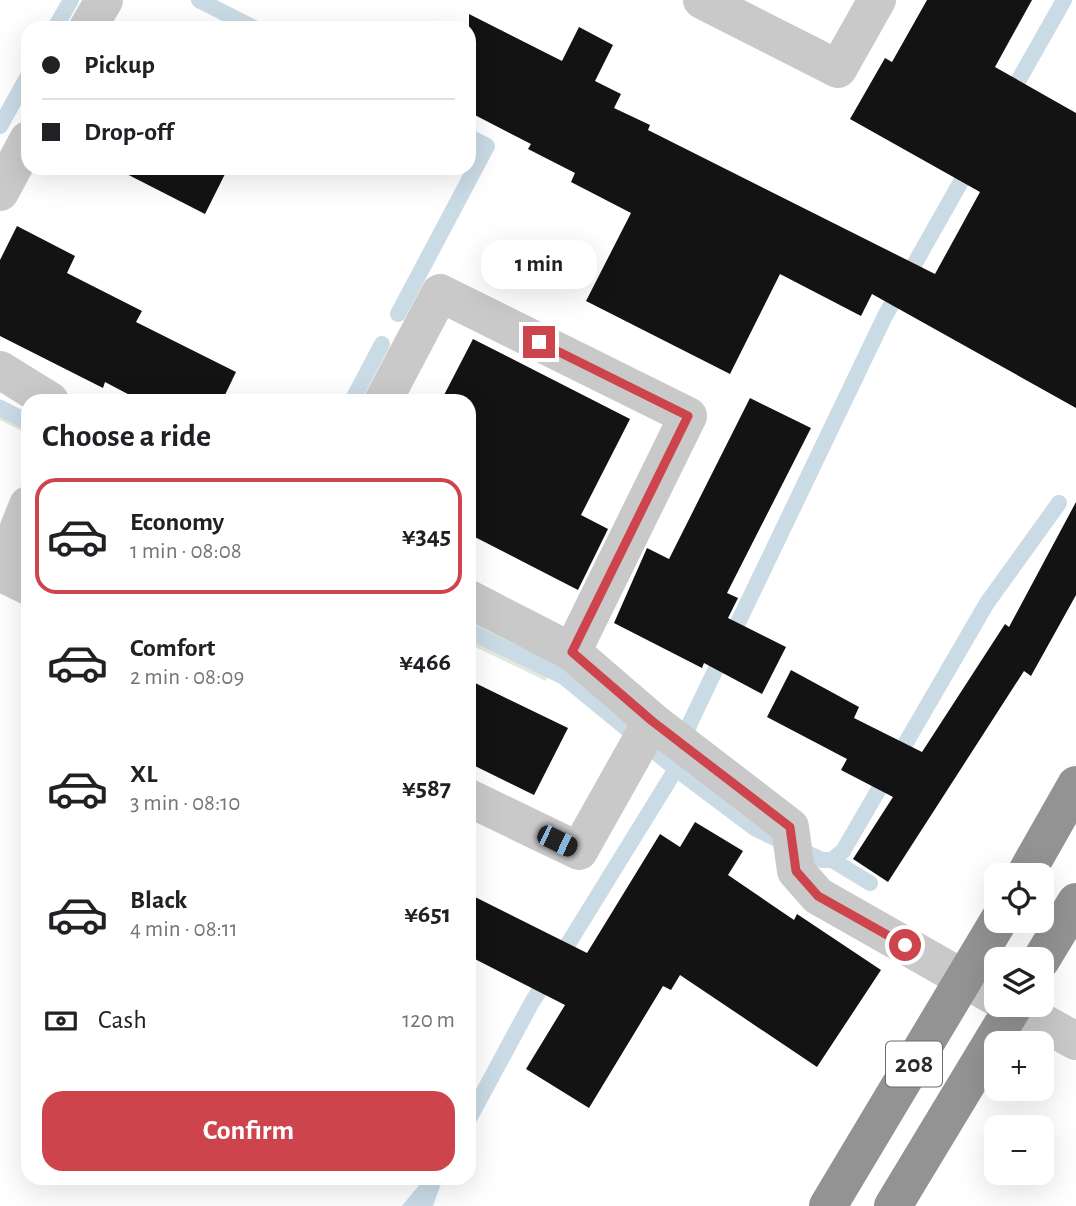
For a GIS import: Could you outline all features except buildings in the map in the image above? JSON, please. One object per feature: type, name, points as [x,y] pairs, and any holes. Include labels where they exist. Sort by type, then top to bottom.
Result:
[{"type":"highway","points":[[1032,863],[1076,785]]},
{"type":"highway","points":[[1049,947],[1076,902]]},
{"type":"highway","name":"208","points":[[828,1206],[985,1017]]},
{"type":"highway","name":"208","points":[[893,1206],[991,1017]]},
{"type":"street","points":[[93,21],[104,0]]},
{"type":"street","points":[[702,0],[838,69],[877,0]]},
{"type":"street","points":[[0,192],[14,136]]},
{"type":"street","points":[[387,394],[440,293],[688,416],[572,652]]},
{"type":"street","points":[[0,370],[39,394]]},
{"type":"street","points":[[21,523],[1,573],[21,583]]},
{"type":"street","points":[[476,603],[572,652],[667,734],[790,827],[796,871],[818,896],[984,990]]},
{"type":"street","points":[[476,801],[579,851],[630,760],[667,734]]},
{"type":"street","points":[[1033,1017],[1076,1041]]},
{"type":"shaded area","points":[[0,399],[21,410],[21,430],[0,420]]},
{"type":"shaded area","points":[[476,622],[552,658],[546,681],[476,647]]},
{"type":"water","points":[[419,1185],[440,1185],[433,1206],[402,1206]]},
{"type":"waterway","points":[[59,21],[71,0]]},
{"type":"waterway","points":[[199,0],[240,21]]},
{"type":"waterway","points":[[1008,99],[1064,0]]},
{"type":"waterway","points":[[0,126],[21,88]]},
{"type":"waterway","points":[[476,140],[487,146],[476,167]]},
{"type":"waterway","points":[[476,634],[564,677],[676,769],[690,723],[885,316],[971,164]]},
{"type":"waterway","points":[[398,314],[472,175]]},
{"type":"waterway","points":[[356,394],[382,344]]},
{"type":"waterway","points":[[0,408],[21,418]]},
{"type":"waterway","points":[[476,1106],[531,1004],[676,769],[756,829],[822,860],[832,860],[843,851],[987,603],[1059,503]]},
{"type":"waterway","points":[[832,860],[870,883]]},
{"type":"route","points":[[539,342],[688,416],[572,652],[652,721],[790,827],[796,871],[818,896],[905,945]]}]
